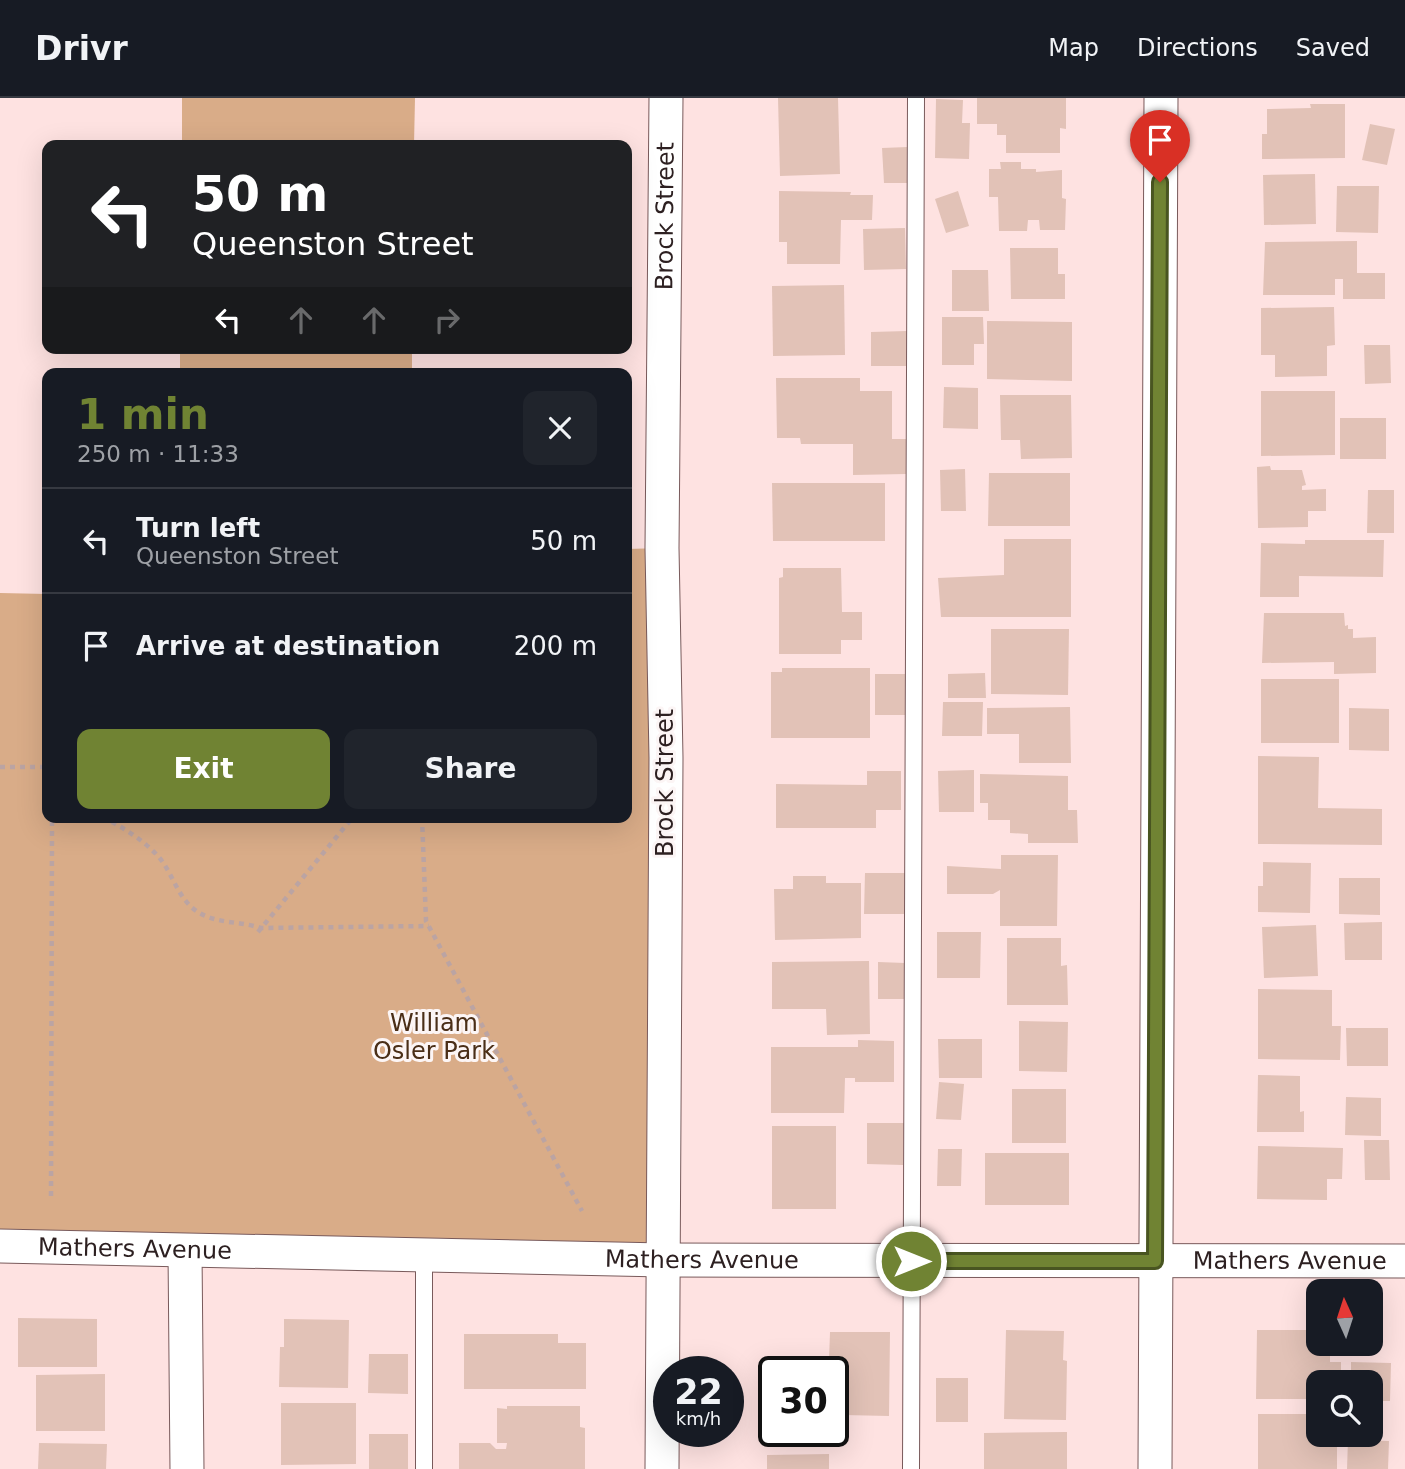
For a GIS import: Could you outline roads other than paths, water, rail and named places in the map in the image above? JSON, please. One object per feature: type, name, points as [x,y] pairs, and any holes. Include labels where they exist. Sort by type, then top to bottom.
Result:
[{"type":"street","name":"Brock Street","points":[[662,1469],[666,758],[662,548],[666,98]]},
{"type":"street","points":[[1155,1469],[1161,98]]},
{"type":"street","name":"Mathers Avenue","points":[[0,1246],[663,1261],[1405,1261]]},
{"type":"street","points":[[185,1251],[187,1469]]},
{"type":"lane","points":[[911,1469],[916,98]]},
{"type":"lane","points":[[424,1256],[424,1469]]},
{"type":"park label","name":"William Osler Park","points":[[434,1037]]}]
